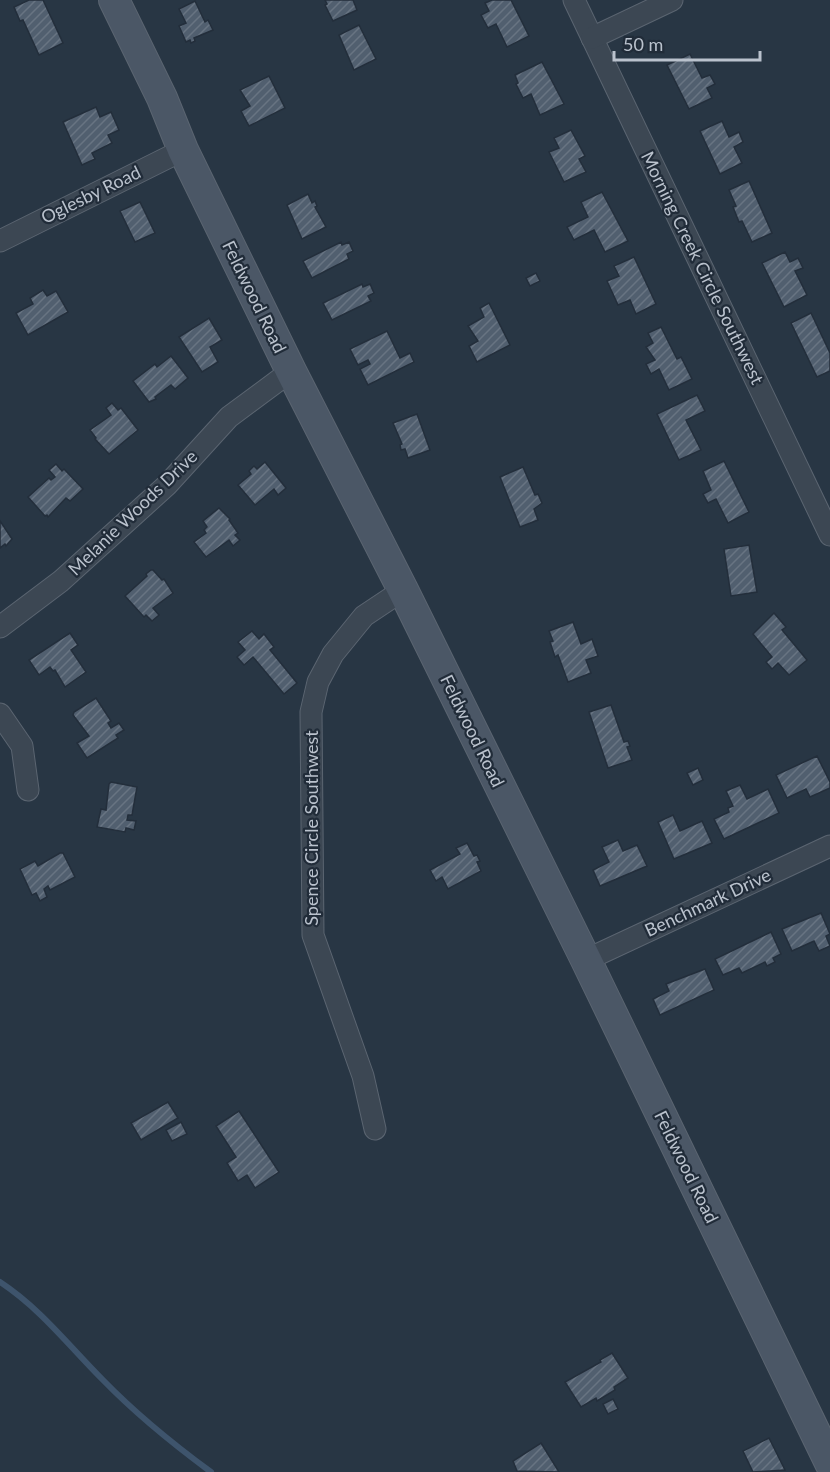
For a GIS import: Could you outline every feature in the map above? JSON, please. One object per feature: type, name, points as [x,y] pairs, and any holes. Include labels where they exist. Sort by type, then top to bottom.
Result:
[{"type":"street","name":"Feldwood Road","points":[[114,0],[162,98],[183,150],[291,371],[403,590],[586,960],[830,1463]]},
{"type":"street","name":"Morning Creek Circle Southwest","points":[[574,0],[830,535]]},
{"type":"street","points":[[592,38],[672,0]]},
{"type":"street","name":"Oglesby Road","points":[[0,241],[183,150]]},
{"type":"street","name":"Melanie Woods Drive","points":[[0,627],[61,581],[167,485],[229,417],[291,371]]},
{"type":"street","name":"Spence Circle Southwest","points":[[375,1129],[363,1076],[313,934],[311,712],[318,682],[333,654],[364,616],[403,590]]},
{"type":"street","points":[[0,714],[22,746],[28,790]]},
{"type":"street","name":"Benchmark Drive","points":[[586,960],[830,846]]},
{"type":"building","points":[[29,0],[43,0],[63,43],[39,55],[23,20],[20,21],[14,7]]},
{"type":"building","points":[[325,0],[353,0],[357,10],[333,21]]},
{"type":"building","points":[[492,0],[511,0],[529,36],[507,47],[496,24],[488,28],[481,15],[489,11],[485,3]]},
{"type":"building","points":[[195,1],[205,22],[208,20],[213,30],[194,38],[195,41],[191,43],[190,40],[186,42],[179,26],[186,23],[179,9]]},
{"type":"building","points":[[359,25],[376,59],[354,70],[339,35]]},
{"type":"building","points":[[690,54],[702,78],[710,75],[715,84],[707,88],[712,98],[689,109],[667,65]]},
{"type":"building","points":[[542,62],[564,104],[540,115],[531,94],[523,98],[516,84],[518,83],[515,75]]},
{"type":"building","points":[[269,76],[285,108],[249,126],[241,111],[250,106],[240,90]]},
{"type":"building","points":[[96,107],[100,117],[111,112],[119,130],[108,135],[112,143],[92,153],[95,159],[82,165],[63,122]]},
{"type":"building","points":[[722,121],[729,137],[739,132],[743,142],[734,147],[742,163],[720,174],[700,131]]},
{"type":"building","points":[[571,130],[585,156],[579,159],[586,172],[564,182],[549,152],[559,148],[554,138]]},
{"type":"building","points":[[749,181],[772,233],[752,242],[742,221],[739,222],[733,207],[736,206],[729,190]]},
{"type":"building","points":[[602,192],[628,241],[605,252],[594,230],[574,240],[567,227],[588,217],[581,202]]},
{"type":"building","points":[[308,194],[312,203],[315,201],[317,206],[315,207],[326,227],[302,239],[287,205]]},
{"type":"building","points":[[140,202],[155,233],[135,242],[120,211]]},
{"type":"building","points":[[341,242],[342,245],[349,242],[353,251],[347,254],[349,259],[312,278],[303,261]]},
{"type":"building","points":[[785,252],[790,262],[798,258],[803,268],[795,271],[807,295],[784,307],[762,263]]},
{"type":"building","points":[[634,257],[656,304],[636,314],[630,300],[618,305],[607,281],[619,276],[614,266]]},
{"type":"building","points":[[536,273],[540,281],[530,286],[526,278]]},
{"type":"building","points":[[362,284],[363,287],[370,284],[374,293],[368,296],[371,301],[332,320],[323,303]]},
{"type":"building","points":[[43,290],[47,296],[56,291],[68,312],[28,335],[16,313],[33,304],[30,298]]},
{"type":"building","points":[[489,303],[510,345],[477,362],[469,346],[478,341],[468,326],[484,317],[480,308]]},
{"type":"building","points":[[811,313],[830,353],[830,371],[817,377],[791,323]]},
{"type":"building","points":[[209,318],[222,340],[210,347],[218,362],[202,372],[179,337]]},
{"type":"building","points":[[661,327],[677,359],[681,357],[692,379],[669,390],[659,369],[651,374],[646,364],[655,360],[646,347],[653,343],[648,333]]},
{"type":"building","points":[[387,331],[400,358],[410,353],[414,362],[368,385],[360,369],[370,364],[368,360],[358,365],[350,349]]},
{"type":"building","points":[[171,356],[188,378],[175,389],[171,385],[155,397],[156,399],[149,402],[133,381],[155,364],[157,367]]},
{"type":"building","points":[[697,395],[705,411],[686,420],[701,450],[679,460],[657,414]]},
{"type":"building","points":[[112,403],[118,410],[121,408],[138,430],[109,454],[90,430],[111,415],[106,408]]},
{"type":"building","points":[[417,414],[430,450],[408,458],[405,449],[401,450],[400,445],[402,444],[393,423]]},
{"type":"building","points":[[724,461],[749,512],[728,523],[716,499],[708,503],[703,494],[711,490],[703,471]]},
{"type":"building","points":[[265,462],[286,488],[278,495],[274,489],[255,505],[238,485],[251,474],[249,471],[254,466],[257,469]]},
{"type":"building","points":[[56,464],[83,489],[70,501],[66,498],[48,517],[28,497],[49,478],[51,480],[55,477],[49,470]]},
{"type":"building","points":[[523,467],[535,495],[538,494],[542,503],[534,509],[538,520],[520,527],[500,477]]},
{"type":"building","points":[[219,508],[230,519],[238,533],[235,535],[240,540],[233,546],[229,540],[206,557],[194,542],[206,533],[204,530],[207,527],[203,521]]},
{"type":"building","points":[[0,521],[12,539],[6,546],[5,544],[0,548]]},
{"type":"building","points":[[749,545],[757,592],[731,596],[724,549]]},
{"type":"building","points":[[151,570],[162,580],[164,579],[173,593],[153,608],[159,615],[152,621],[146,615],[144,617],[125,596]]},
{"type":"building","points":[[774,613],[786,627],[782,630],[807,660],[789,675],[778,663],[772,669],[766,662],[772,657],[753,634]]},
{"type":"building","points":[[573,622],[581,644],[592,639],[598,656],[586,660],[591,673],[568,682],[558,655],[555,657],[549,631]]},
{"type":"building","points":[[252,631],[259,639],[264,634],[274,647],[270,650],[297,683],[284,694],[253,657],[244,665],[237,657],[245,650],[238,642]]},
{"type":"building","points":[[70,633],[78,645],[71,650],[86,672],[65,687],[55,670],[53,671],[50,667],[39,675],[29,660]]},
{"type":"building","points":[[96,698],[111,721],[108,723],[111,728],[119,723],[124,730],[116,735],[118,738],[87,758],[77,743],[89,736],[73,715],[74,712]]},
{"type":"building","points":[[611,705],[624,742],[628,741],[630,746],[627,747],[632,760],[608,768],[589,712]]},
{"type":"building","points":[[817,756],[830,782],[830,788],[810,797],[806,789],[787,798],[776,775]]},
{"type":"building","points":[[698,768],[703,780],[693,785],[687,773]]},
{"type":"building","points":[[111,782],[137,787],[132,815],[128,815],[127,820],[136,821],[134,830],[126,828],[125,832],[97,827],[101,809],[106,810]]},
{"type":"building","points":[[740,785],[747,799],[768,789],[779,813],[724,839],[714,819],[729,812],[728,808],[733,806],[726,791]]},
{"type":"building","points":[[673,815],[680,831],[702,821],[712,843],[674,859],[658,822]]},
{"type":"building","points":[[618,840],[623,851],[637,845],[647,866],[600,886],[593,870],[609,862],[602,847]]},
{"type":"building","points":[[467,843],[474,856],[477,855],[480,861],[477,862],[481,871],[448,889],[442,877],[436,881],[430,870],[460,854],[456,848]]},
{"type":"building","points":[[63,853],[75,877],[50,890],[48,886],[44,889],[47,897],[40,901],[36,893],[32,895],[20,869],[35,861],[38,866]]},
{"type":"building","points":[[821,913],[830,934],[826,936],[830,946],[819,951],[814,941],[792,951],[782,929]]},
{"type":"building","points":[[771,932],[781,954],[773,958],[775,962],[767,966],[765,962],[742,973],[739,968],[723,975],[715,959]]},
{"type":"building","points":[[705,969],[714,990],[660,1015],[653,999],[669,991],[666,984]]},
{"type":"building","points":[[168,1102],[178,1118],[141,1140],[131,1123]]},
{"type":"building","points":[[239,1111],[279,1172],[255,1188],[247,1175],[238,1181],[227,1163],[236,1157],[216,1126]]},
{"type":"building","points":[[181,1122],[187,1134],[172,1141],[166,1130]]},
{"type":"building","points":[[612,1353],[628,1378],[614,1387],[615,1390],[581,1407],[565,1382],[601,1362],[600,1360]]},
{"type":"building","points":[[613,1399],[618,1409],[608,1414],[603,1404]]},
{"type":"building","points":[[769,1438],[785,1470],[753,1472],[743,1451]]},
{"type":"building","points":[[541,1443],[559,1472],[517,1471],[513,1461]]},
{"type":"waterway","points":[[0,1282],[42,1316],[128,1405],[211,1472]]}]
